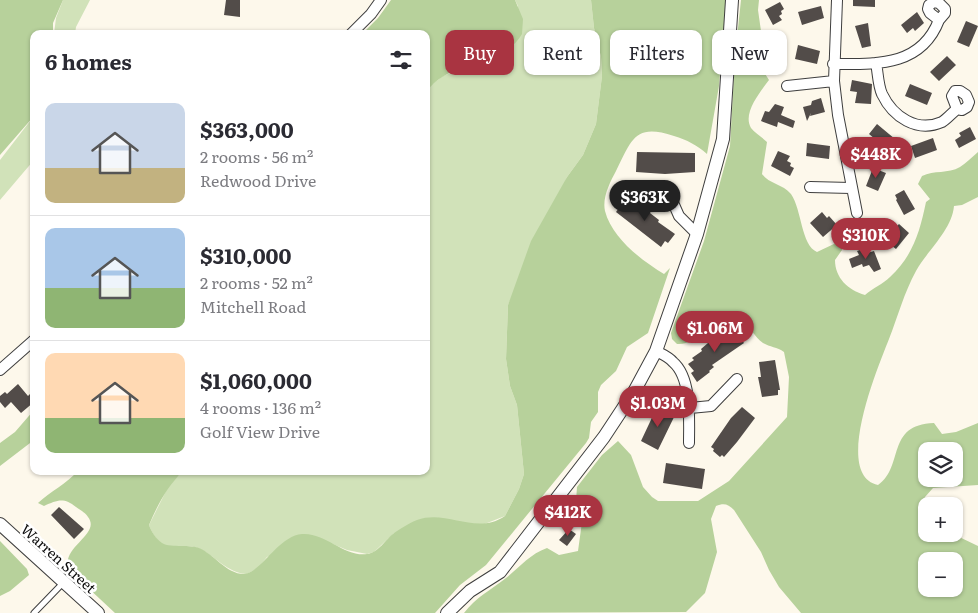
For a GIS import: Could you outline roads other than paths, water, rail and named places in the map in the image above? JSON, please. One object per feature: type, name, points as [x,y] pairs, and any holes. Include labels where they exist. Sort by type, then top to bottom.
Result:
[{"type":"street","points":[[355,30],[372,14],[381,0]]},
{"type":"street","points":[[447,613],[470,591],[500,572],[604,436],[634,390],[656,351],[697,234],[723,138],[732,0]]},
{"type":"street","points":[[837,0],[833,64],[834,81],[838,115],[857,213]]},
{"type":"street","points":[[833,64],[876,63],[913,54],[930,38],[939,20]]},
{"type":"street","points":[[876,63],[881,92],[888,105],[908,122],[921,126],[943,122],[956,109]]},
{"type":"street","points":[[787,86],[834,81]]},
{"type":"street","points":[[810,187],[851,188]]},
{"type":"street","points":[[671,198],[680,216],[697,234]]},
{"type":"street","points":[[0,370],[30,344]]},
{"type":"street","points":[[656,351],[674,362],[685,382],[690,408],[688,443]]},
{"type":"street","points":[[690,408],[711,406],[737,378]]},
{"type":"street","name":"Warren Street","points":[[0,524],[98,613]]},
{"type":"lane","points":[[34,613],[63,583]]}]
